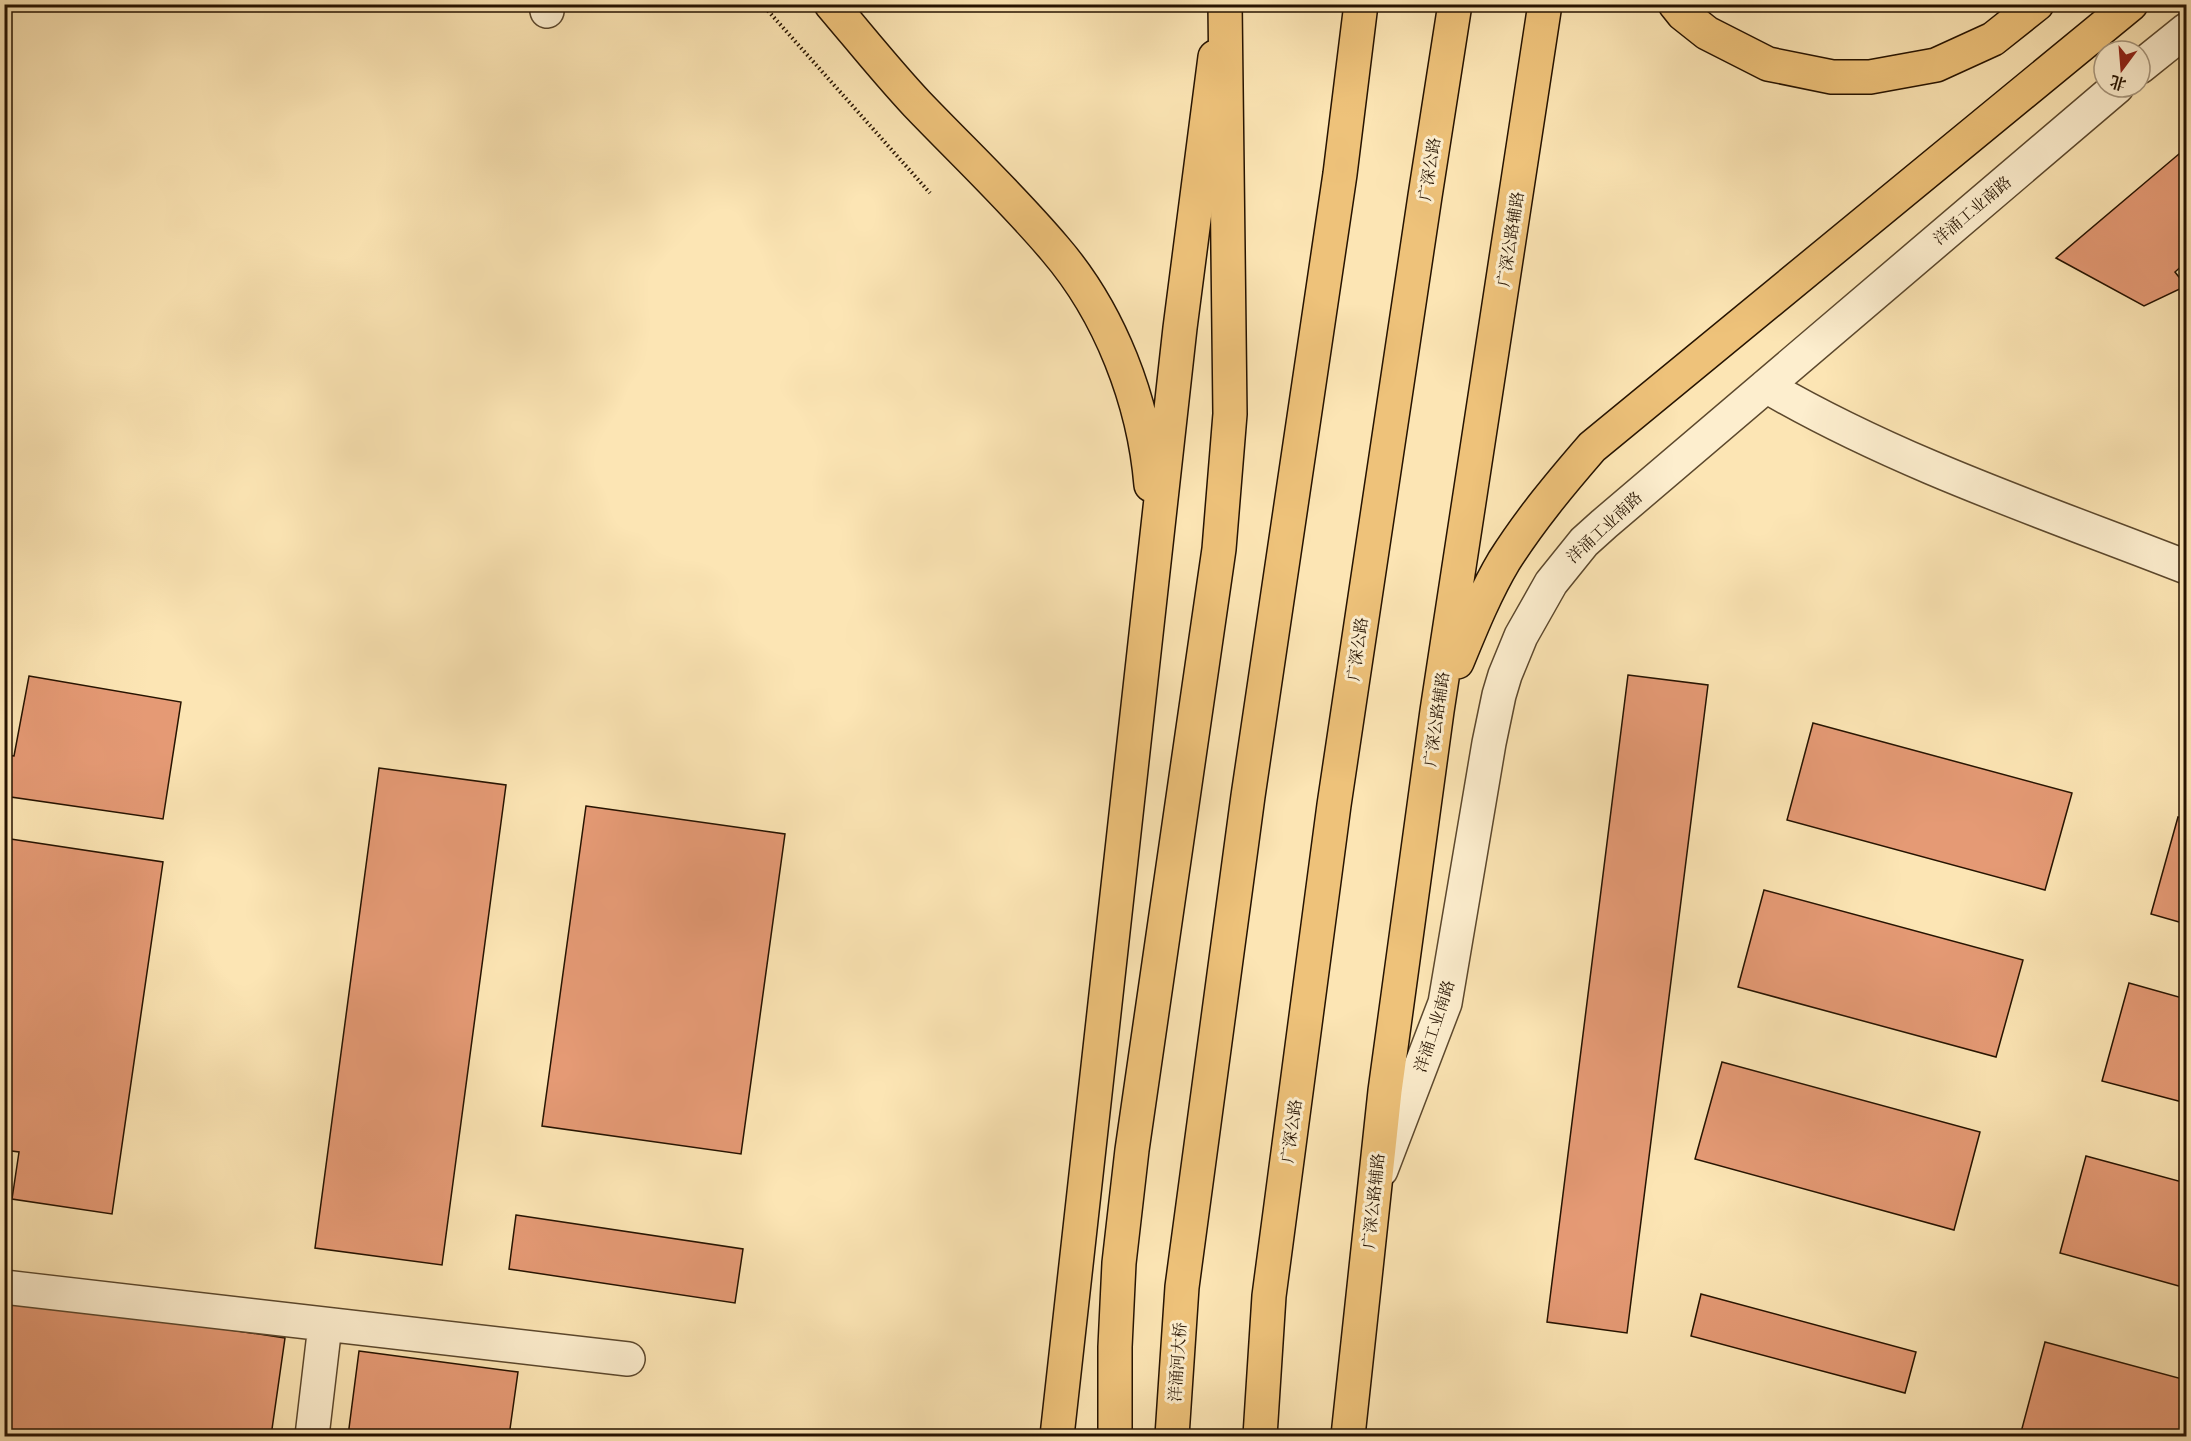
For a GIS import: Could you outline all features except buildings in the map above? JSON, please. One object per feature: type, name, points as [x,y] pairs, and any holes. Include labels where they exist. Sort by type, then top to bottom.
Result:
[{"type":"main road","points":[[831,4],[916,102],[1056,250],[1083,286],[1125,370],[1139,413],[1147,452],[1153,510],[1154,565]]},
{"type":"main road","points":[[1057,1437],[1182,317],[1224,4]]},
{"type":"main road","points":[[1115,1437],[1114,1347],[1119,1263],[1132,1150],[1220,538],[1230,414],[1224,4]]},
{"type":"main road","name":"洋涌河大桥","points":[[1172,1437],[1182,1287],[1248,796],[1340,174],[1361,4]]},
{"type":"main road","name":"广深公路","points":[[1260,1437],[1269,1296],[1334,805],[1455,4]]},
{"type":"main road","name":"广深公路辅路","points":[[1348,1437],[1385,1091],[1437,711],[1545,4]]},
{"type":"main road","points":[[1675,4],[1683,14],[1707,33],[1768,63],[1832,77],[1870,77],[1936,65],[1993,39],[2037,4]]},
{"type":"main road","points":[[1437,711],[1475,620],[1504,562],[1548,499],[1592,447],[2131,4]]},
{"type":"street","points":[[2152,58],[2187,30]]},
{"type":"street","name":"洋涌工业南路","points":[[1375,1188],[1445,1003],[1494,719],[1505,675],[1521,636],[1551,583],[1584,542],[2103,99]]},
{"type":"street","points":[[1766,386],[1858,435],[1923,464],[2187,567]]},
{"type":"street","points":[[4,1287],[628,1359]]},
{"type":"street","points":[[312,1437],[325,1325]]},
{"type":"path","points":[[762,4],[930,193]]}]
